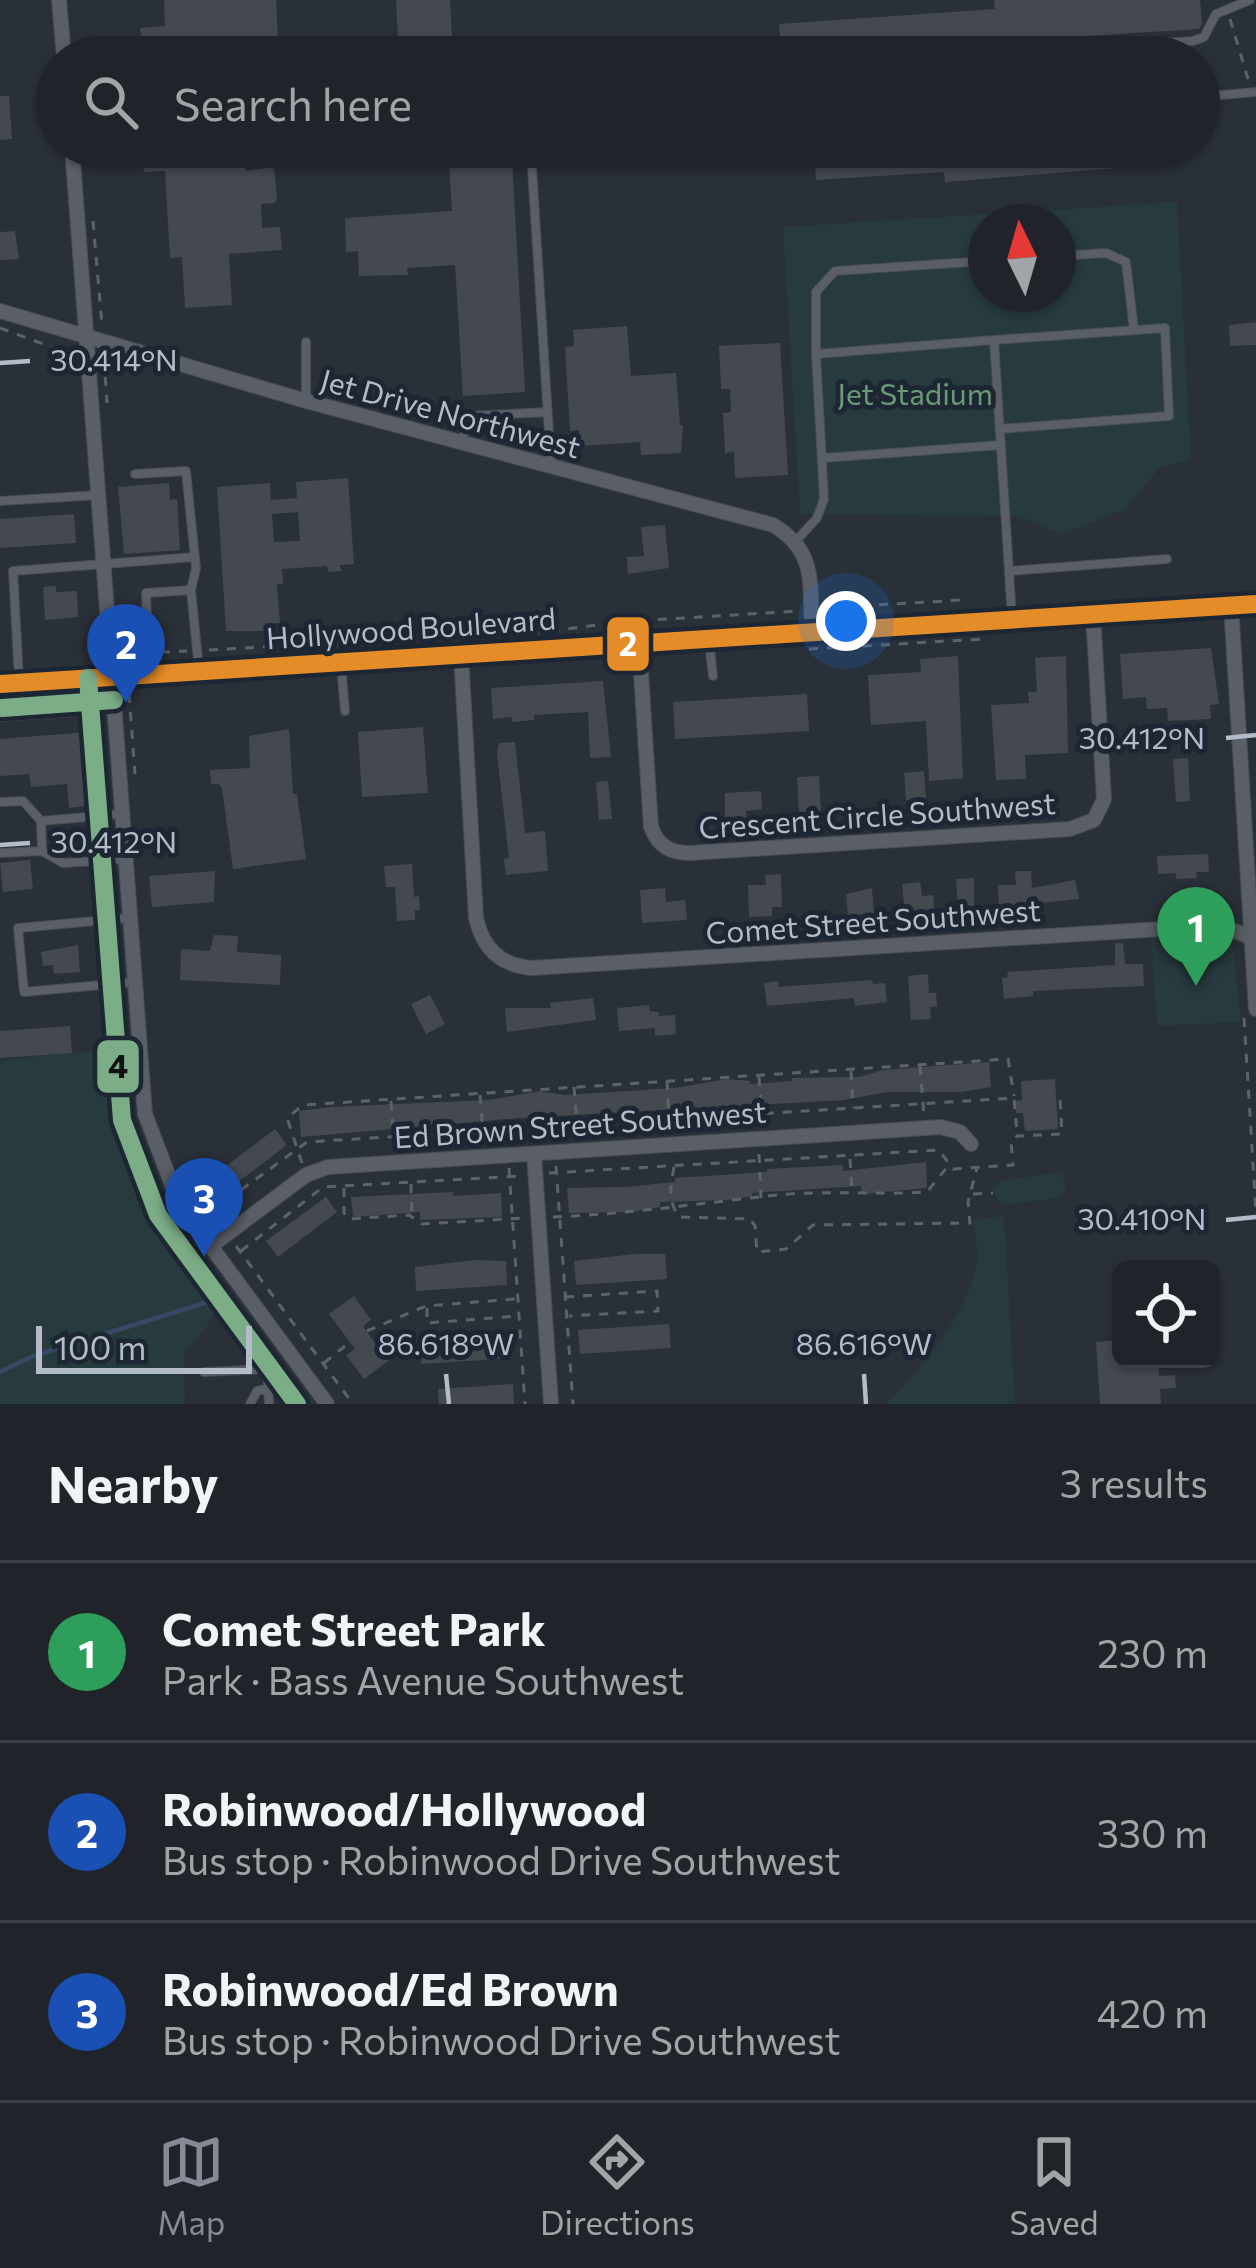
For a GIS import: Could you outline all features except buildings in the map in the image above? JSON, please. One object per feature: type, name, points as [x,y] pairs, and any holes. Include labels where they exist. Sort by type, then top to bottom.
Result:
[{"type":"street","points":[[59,0],[62,36]]},
{"type":"street","points":[[75,168],[96,342],[104,565],[119,676],[114,709],[142,1101],[179,1203],[327,1404]]},
{"type":"street","name":"Jet Drive Northwest","points":[[0,311],[307,401],[773,525],[796,541]]},
{"type":"street","points":[[796,541],[806,557],[812,632]]},
{"type":"street","name":"Hollywood Boulevard","points":[[10,683],[1256,604]]},
{"type":"street","points":[[1231,605],[1254,938],[1250,1006]]},
{"type":"street","name":"Crescent Circle Southwest","points":[[639,643],[651,827],[668,850],[690,853],[1070,829],[1094,820],[1104,799],[1093,614]]},
{"type":"street","name":"Comet Street Southwest","points":[[461,654],[476,918],[482,940],[510,965],[531,968],[1193,927],[1254,938]]},
{"type":"street","name":"Ed Brown Street Southwest","points":[[212,1246],[306,1175],[328,1167],[925,1128],[960,1132],[971,1144]]},
{"type":"street","points":[[534,1154],[551,1404]]},
{"type":"lane","points":[[1205,36],[1216,14],[1250,0]]},
{"type":"lane","points":[[1220,95],[1254,93]]},
{"type":"lane","points":[[532,168],[551,466]]},
{"type":"lane","points":[[1076,255],[1106,253],[1126,262],[1134,330]]},
{"type":"lane","points":[[796,541],[817,518],[824,499],[816,292],[835,271],[968,262]]},
{"type":"lane","points":[[816,354],[1165,328],[1169,416],[1000,429]]},
{"type":"lane","points":[[994,340],[1012,619]]},
{"type":"lane","points":[[306,342],[307,401]]},
{"type":"lane","points":[[462,442],[470,416],[548,412]]},
{"type":"lane","points":[[824,458],[1001,445]]},
{"type":"lane","points":[[135,474],[186,470],[199,671]]},
{"type":"lane","points":[[0,501],[100,495]]},
{"type":"lane","points":[[21,716],[10,683],[13,571],[195,557]]},
{"type":"lane","points":[[1009,571],[1167,559]]},
{"type":"lane","points":[[149,674],[146,593],[191,590]]},
{"type":"lane","points":[[709,638],[713,676]]},
{"type":"lane","points":[[341,662],[345,711]]},
{"type":"lane","points":[[78,679],[80,711]]},
{"type":"lane","points":[[0,717],[114,709]]},
{"type":"lane","points":[[0,802],[23,801],[41,821],[42,851]]},
{"type":"lane","points":[[41,821],[122,814]]},
{"type":"lane","points":[[0,853],[42,851],[63,863],[125,860]]},
{"type":"lane","points":[[129,918],[18,928],[24,992],[134,982]]},
{"type":"lane","points":[[204,1372],[267,1369],[269,1404]]},
{"type":"lane","points":[[250,1404],[257,1391],[268,1388]]},
{"type":"path","points":[[1227,7],[1254,93]]},
{"type":"path","points":[[93,216],[97,361],[107,407]]},
{"type":"path","points":[[0,328],[97,361]]},
{"type":"path","points":[[150,653],[537,632],[619,622],[961,600]]},
{"type":"path","points":[[119,676],[136,785]]},
{"type":"path","points":[[1250,1006],[1256,1212]]},
{"type":"path","points":[[306,1175],[287,1118],[304,1105],[1008,1059],[1017,1136]]},
{"type":"path","points":[[920,1065],[925,1128]]},
{"type":"path","points":[[851,1069],[853,1108]]},
{"type":"path","points":[[667,1081],[669,1120]]},
{"type":"path","points":[[574,1087],[577,1125]]},
{"type":"path","points":[[480,1093],[485,1157]]},
{"type":"path","points":[[211,1212],[307,1142],[1014,1098]]},
{"type":"path","points":[[240,1252],[323,1187],[939,1150],[953,1169],[1013,1165],[1011,1142],[1017,1136],[1062,1134],[1060,1098],[1056,1098]]},
{"type":"path","points":[[392,1099],[393,1137]]},
{"type":"path","points":[[554,1127],[573,1404]]},
{"type":"path","points":[[506,1130],[525,1404]]},
{"type":"path","points":[[850,1155],[852,1193]]},
{"type":"path","points":[[344,1186],[348,1219],[412,1218],[422,1224],[660,1211],[778,1195],[927,1192],[949,1165]]},
{"type":"path","points":[[673,1166],[669,1178],[672,1207],[679,1217],[750,1219],[757,1252],[786,1249],[813,1225],[970,1222],[977,1168]]},
{"type":"path","points":[[181,1171],[352,1404]]},
{"type":"path","points":[[411,1182],[412,1218]]},
{"type":"path","points":[[971,1194],[993,1193]]},
{"type":"path","points":[[565,1297],[656,1292],[658,1311],[567,1316]]},
{"type":"path","points":[[367,1331],[426,1306],[518,1299]]},
{"type":"path","points":[[426,1306],[428,1323],[519,1316]]},
{"type":"path","points":[[323,1364],[350,1342]]},
{"type":"green space","name":"Jet Stadium","points":[[1177,202],[1191,460],[1160,467],[1125,509],[1062,534],[1017,516],[800,514],[783,227],[968,215],[968,312],[1076,312],[1076,208]]},
{"type":"green space","points":[[1196,933],[1232,938],[1241,1022],[1157,1026],[1151,935]]},
{"type":"green space","points":[[94,1051],[124,1056],[150,1192],[208,1275],[214,1310],[184,1351],[185,1404],[0,1404],[0,1063]]},
{"type":"green space","points":[[1062,1172],[1066,1188],[1060,1198],[1001,1205],[993,1193],[999,1181]]},
{"type":"green space","points":[[1004,1216],[1015,1404],[885,1404],[928,1357],[965,1298],[977,1259],[973,1220]]},
{"type":"waterway","points":[[0,1372],[33,1356],[218,1299]]},
{"type":"transit line","name":"2","points":[[0,684],[1256,604]]},
{"type":"transit line","name":"4","points":[[88,678],[122,1120],[158,1215],[297,1404]]},
{"type":"transit line","name":"4","points":[[2,708],[114,700]]},
{"type":"place","name":"Robinwood/Hollywood","points":[[126,703]]},
{"type":"place","name":"Comet Street Park","points":[[1196,986]]},
{"type":"place","name":"Robinwood/Ed Brown","points":[[204,1257]]}]
